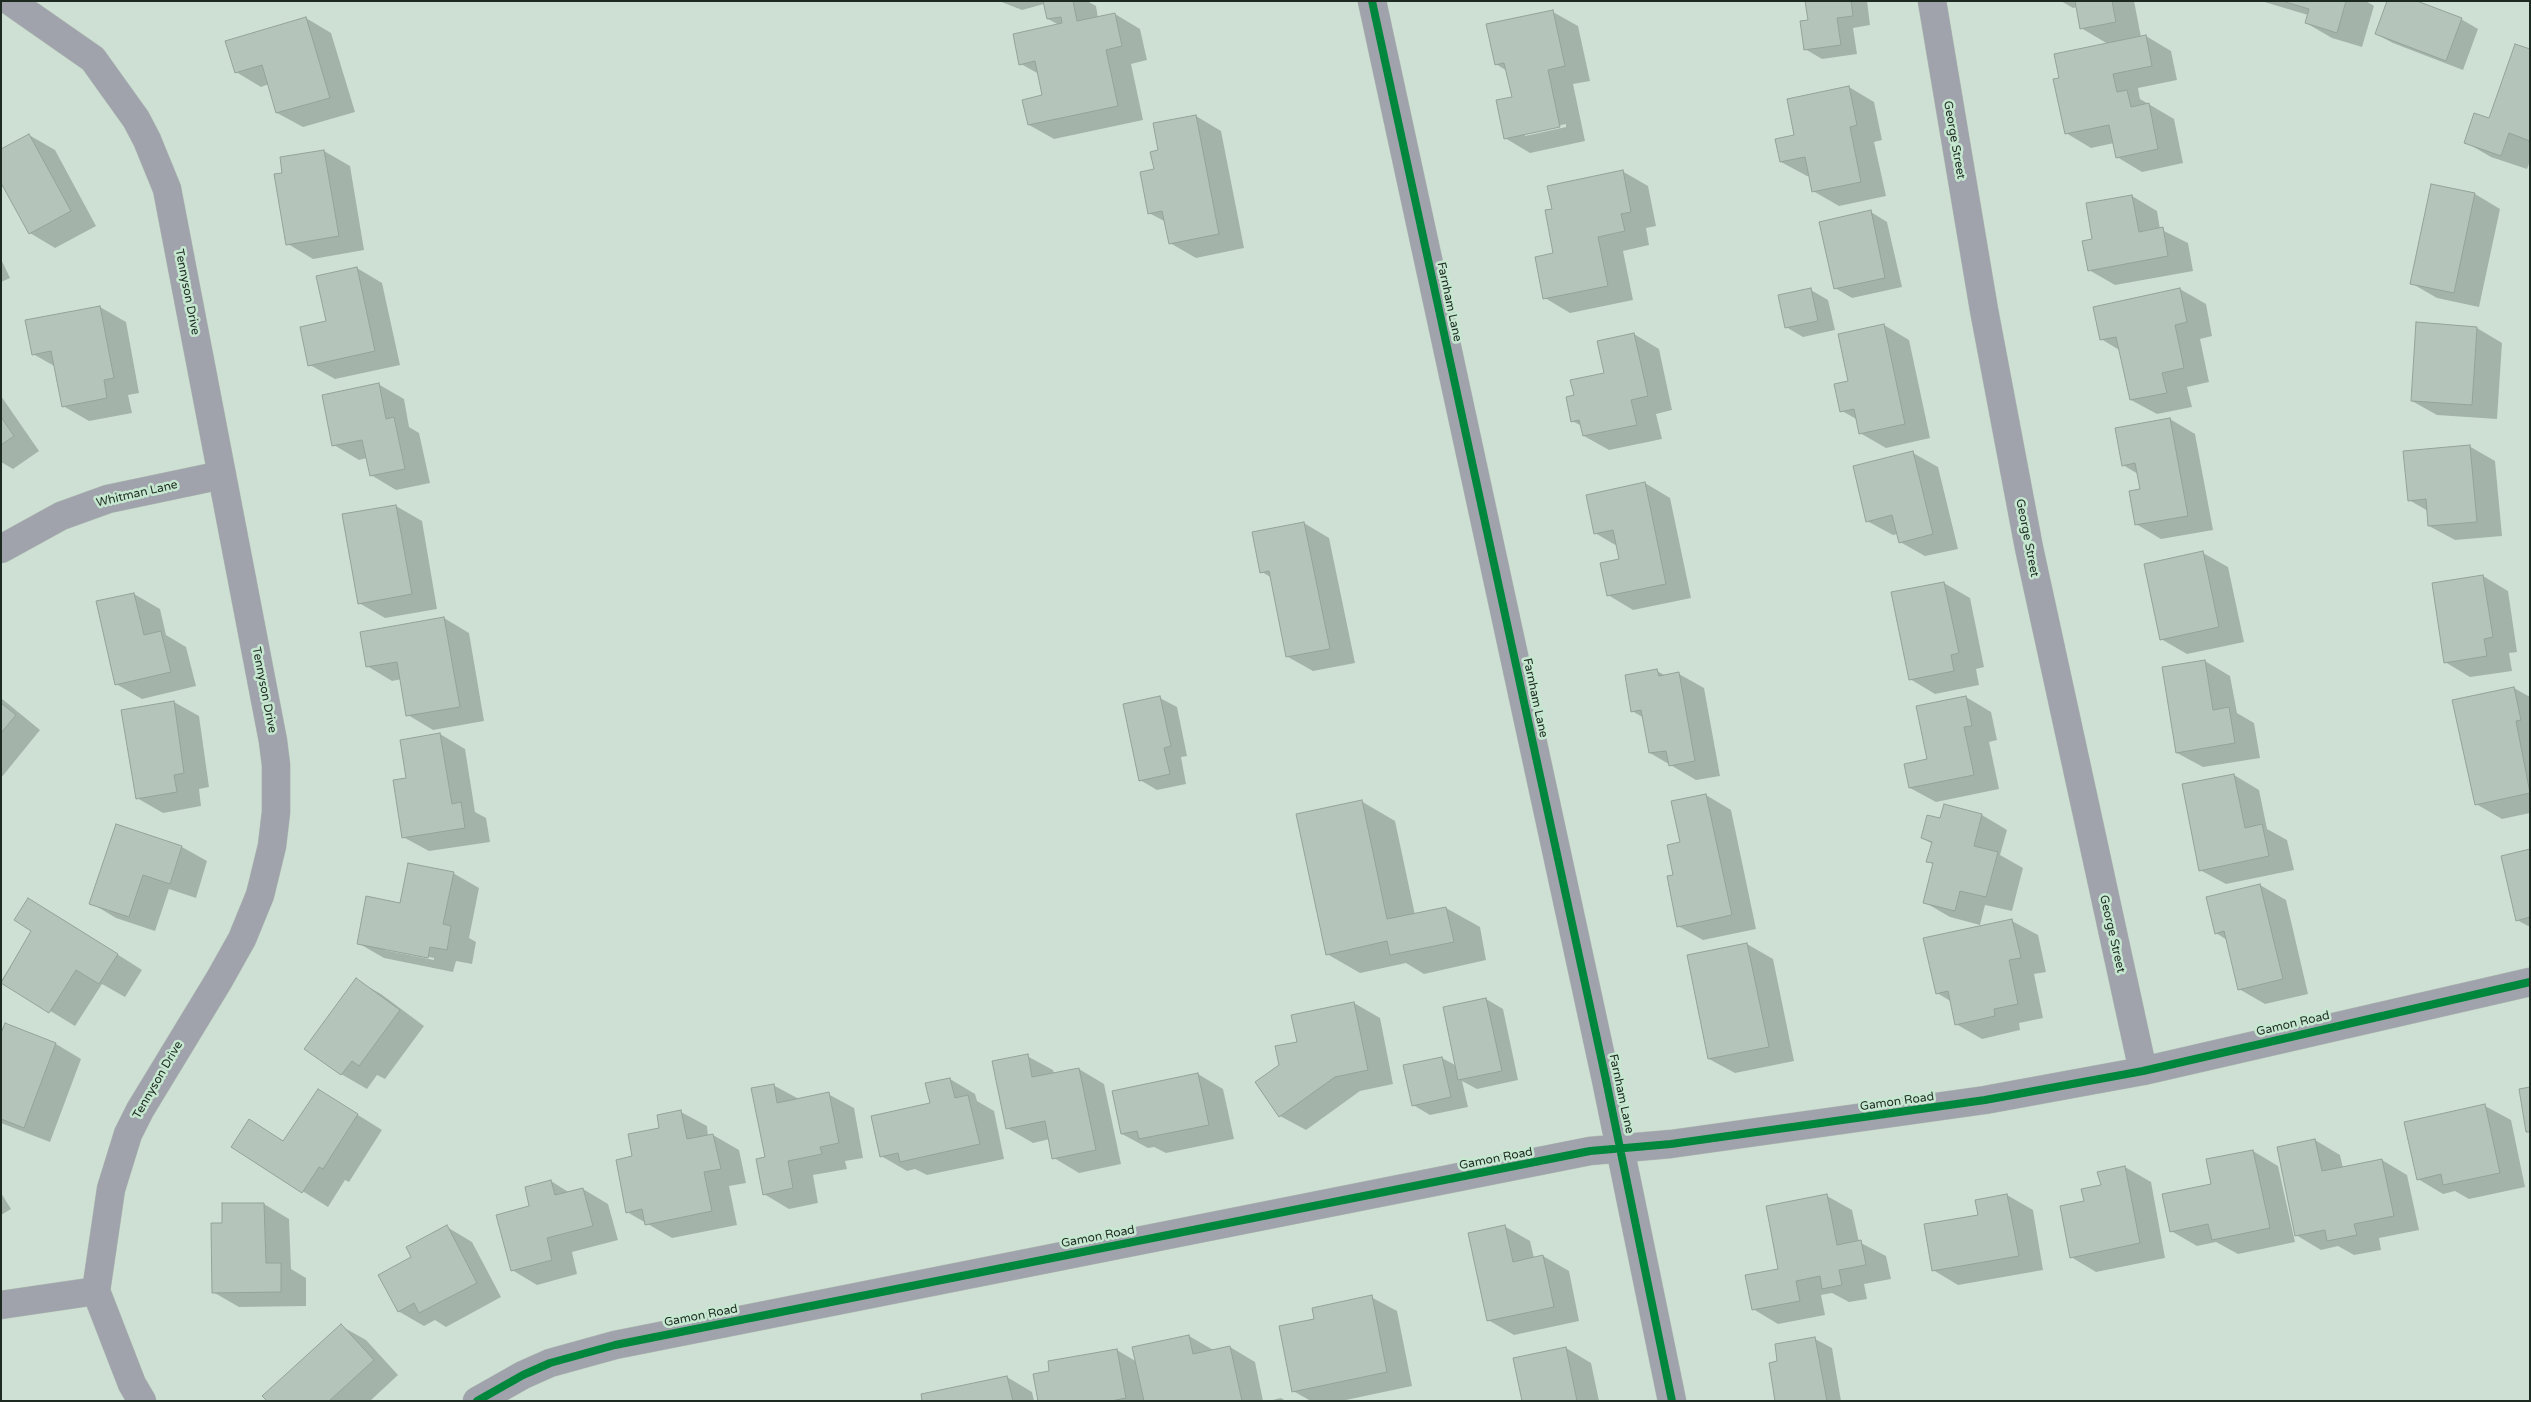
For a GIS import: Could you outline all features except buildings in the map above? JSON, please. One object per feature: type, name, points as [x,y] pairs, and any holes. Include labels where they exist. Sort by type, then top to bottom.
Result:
[{"type":"street","name":"Tennyson Drive","points":[[10,1],[93,59],[136,119],[147,140],[167,189],[273,740],[276,765],[276,812],[272,846],[260,895],[242,939],[219,980],[163,1068],[128,1134],[111,1189],[96,1291],[132,1384],[142,1401]]},
{"type":"street","name":"Farnham Lane","points":[[1372,1],[1621,1150],[1672,1401]]},
{"type":"street","name":"George Street","points":[[1932,1],[1984,310],[2027,538],[2079,785],[2143,1070]]},
{"type":"street","name":"Whitman Lane","points":[[1,549],[62,516],[108,499],[222,475]]},
{"type":"street","name":"Gamon Road","points":[[477,1401],[522,1375],[550,1363],[615,1345],[1580,1153],[1621,1150],[1985,1100],[2143,1070],[2530,982]]},
{"type":"street","points":[[1,1305],[96,1291]]},
{"type":"cycle path","points":[[1372,1],[1606,1080],[1672,1401]]},
{"type":"cycle path","points":[[477,1401],[523,1375],[550,1363],[615,1345],[1590,1151],[1671,1144],[1985,1100],[2143,1071],[2530,982]]}]
